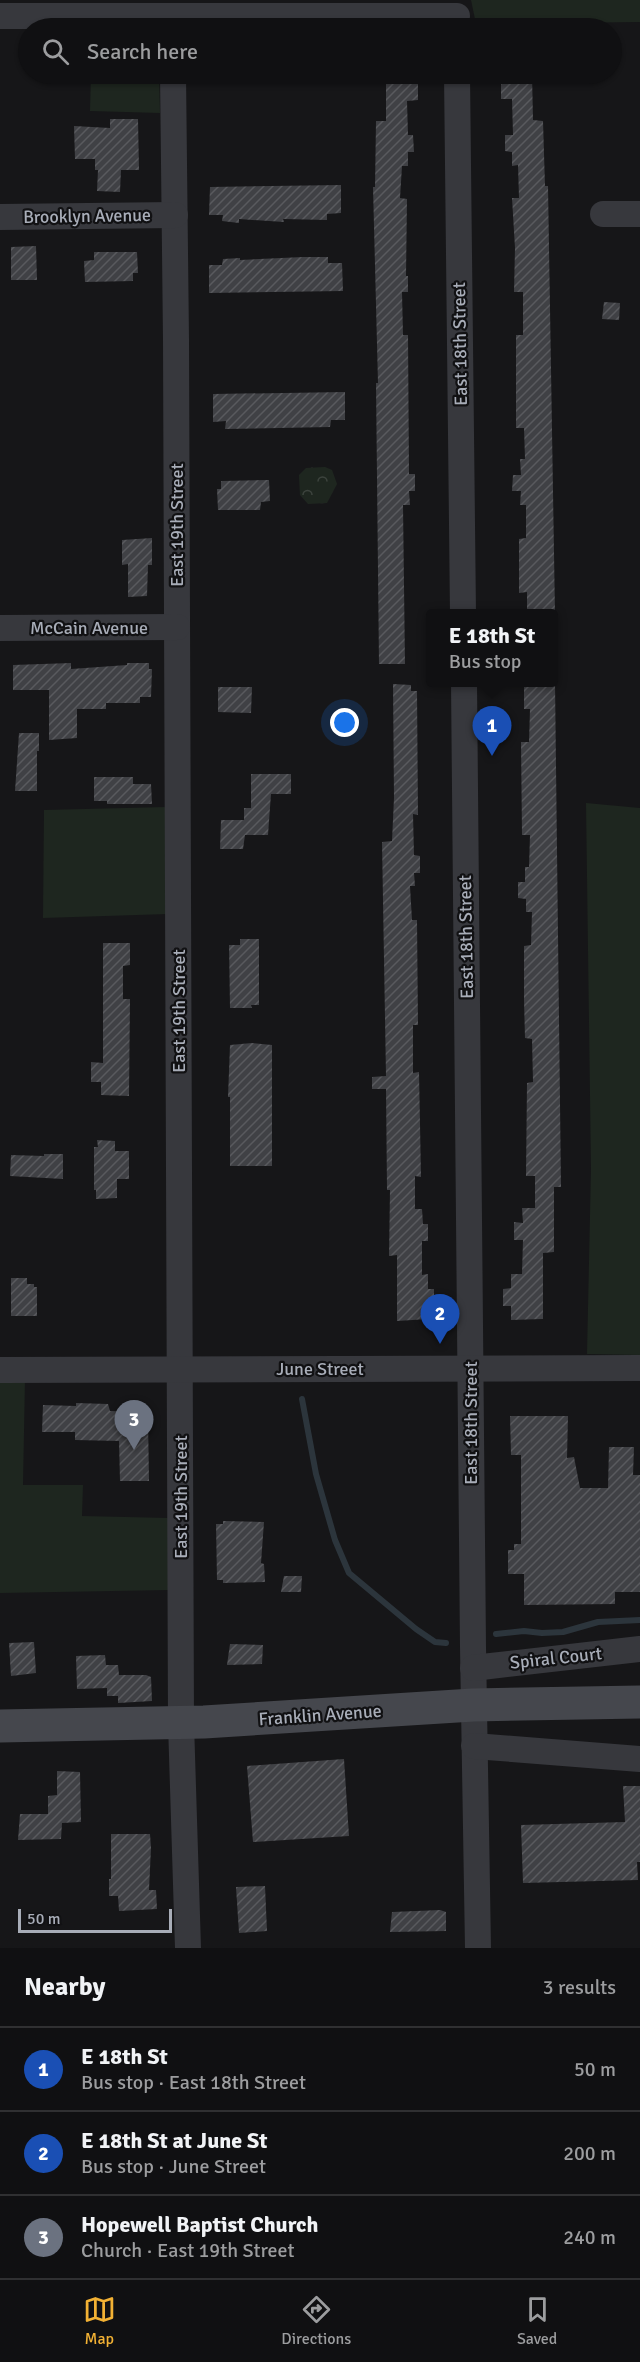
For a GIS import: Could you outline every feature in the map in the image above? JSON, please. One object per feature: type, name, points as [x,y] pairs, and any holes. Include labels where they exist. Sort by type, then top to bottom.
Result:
[{"type":"street","points":[[335,18],[457,15]]},
{"type":"street","points":[[0,16],[57,18]]},
{"type":"street","name":"East 19th Street","points":[[173,84],[181,1723],[188,1948]]},
{"type":"street","name":"East 18th Street","points":[[457,84],[463,609]]},
{"type":"street","points":[[603,214],[640,214]]},
{"type":"street","name":"Brooklyn Avenue","points":[[0,217],[175,215]]},
{"type":"street","name":"McCain Avenue","points":[[0,628],[177,627]]},
{"type":"street","name":"East 18th Street","points":[[464,687],[473,1705],[478,1948]]},
{"type":"street","name":"June Street","points":[[0,1370],[640,1368]]},
{"type":"street","name":"Spiral Court","points":[[473,1668],[640,1649]]},
{"type":"street","name":"Franklin Avenue","points":[[0,1726],[181,1723],[473,1705],[640,1702]]},
{"type":"street","points":[[474,1746],[640,1759]]},
{"type":"green space","points":[[471,0],[640,0],[640,22],[622,22],[622,18],[475,18]]},
{"type":"green space","points":[[91,84],[159,84],[160,113],[90,111]]},
{"type":"green space","points":[[325,467],[332,470],[337,484],[327,503],[308,504],[300,495],[299,475],[306,468]]},
{"type":"green space","points":[[586,803],[640,808],[640,1355],[587,1354],[591,1169]]},
{"type":"green space","points":[[166,807],[168,914],[43,918],[44,810]]},
{"type":"green space","points":[[25,1379],[23,1485],[83,1485],[82,1516],[169,1518],[170,1590],[0,1593],[0,1380]]},
{"type":"building","points":[[386,84],[418,84],[418,100],[407,101],[408,135],[413,135],[414,152],[408,152],[408,166],[402,166],[400,198],[407,199],[406,276],[408,276],[408,292],[402,292],[403,335],[408,335],[409,474],[415,474],[415,491],[409,491],[410,505],[403,505],[405,664],[379,664],[376,383],[378,383],[373,187],[375,187],[376,121],[386,121]]},
{"type":"building","points":[[501,84],[532,84],[533,120],[543,121],[545,186],[548,186],[555,609],[527,609],[527,592],[519,593],[519,539],[526,538],[526,505],[520,505],[521,491],[512,491],[513,475],[521,475],[520,459],[525,459],[524,428],[516,428],[516,335],[523,335],[523,292],[514,292],[515,248],[512,198],[519,198],[518,165],[512,166],[512,152],[505,151],[505,135],[513,135],[512,99],[501,99]]},
{"type":"building","points":[[110,119],[138,119],[139,170],[121,170],[120,192],[97,191],[98,170],[95,170],[95,159],[75,159],[74,126],[110,128]]},
{"type":"building","points":[[341,185],[341,213],[327,214],[327,220],[283,219],[284,222],[239,219],[239,223],[222,221],[223,215],[209,215],[210,187]]},
{"type":"building","points":[[36,246],[37,280],[11,280],[11,247]]},
{"type":"building","points":[[94,252],[137,252],[138,273],[133,273],[133,281],[85,282],[84,261],[94,260]]},
{"type":"building","points":[[328,257],[328,263],[342,263],[343,291],[209,293],[209,265],[222,265],[223,259]]},
{"type":"building","points":[[604,302],[620,303],[619,320],[602,319]]},
{"type":"building","points":[[345,392],[345,420],[331,420],[330,427],[225,429],[226,421],[213,422],[213,394]]},
{"type":"building","points":[[269,480],[270,501],[261,502],[260,510],[218,510],[217,489],[221,489],[221,481]]},
{"type":"building","points":[[152,538],[152,565],[148,565],[147,596],[128,597],[128,564],[122,565],[122,540]]},
{"type":"building","points":[[71,663],[71,669],[149,663],[149,669],[152,669],[151,697],[140,697],[140,703],[106,703],[106,709],[77,709],[77,738],[49,740],[49,690],[13,690],[13,665]]},
{"type":"building","points":[[393,684],[411,685],[411,691],[417,691],[418,815],[413,814],[414,855],[420,856],[420,873],[414,873],[415,886],[410,886],[412,920],[417,920],[418,1025],[413,1025],[413,1073],[419,1072],[421,1177],[415,1176],[415,1209],[422,1209],[423,1224],[428,1224],[428,1241],[422,1241],[422,1275],[428,1274],[428,1289],[434,1289],[434,1306],[428,1306],[428,1319],[397,1321],[397,1255],[389,1256],[390,1190],[387,1190],[386,1089],[372,1089],[372,1077],[386,1076],[382,842],[392,841]]},
{"type":"building","points":[[218,687],[252,687],[251,713],[218,712]]},
{"type":"building","points":[[524,687],[555,687],[561,1187],[554,1187],[554,1252],[543,1253],[543,1319],[511,1320],[511,1306],[503,1306],[503,1289],[511,1288],[511,1274],[522,1274],[523,1240],[514,1240],[514,1222],[523,1223],[522,1208],[535,1208],[535,1176],[526,1176],[527,1083],[533,1082],[532,1039],[525,1038],[524,1000],[524,946],[531,945],[532,912],[526,912],[526,899],[518,898],[518,882],[525,882],[525,867],[529,867],[530,835],[522,835],[521,742],[529,742],[530,709],[524,709]]},
{"type":"building","points":[[19,733],[39,733],[37,791],[15,791]]},
{"type":"building","points":[[251,774],[291,774],[291,794],[271,794],[268,835],[245,835],[243,849],[220,849],[221,820],[244,820],[244,808],[251,808]]},
{"type":"building","points":[[94,777],[133,777],[133,784],[151,784],[152,804],[107,804],[107,801],[94,801]]},
{"type":"building","points":[[240,939],[259,939],[259,1005],[251,1005],[252,1008],[230,1008],[229,945],[240,945]]},
{"type":"building","points":[[103,943],[130,943],[130,965],[123,966],[123,999],[130,999],[129,1096],[101,1095],[101,1082],[91,1082],[91,1062],[103,1063]]},
{"type":"building","points":[[252,1043],[272,1045],[272,1166],[230,1166],[230,1097],[228,1097],[230,1045]]},
{"type":"building","points":[[97,1140],[115,1141],[115,1151],[129,1151],[129,1179],[117,1179],[117,1198],[96,1199],[94,1147],[98,1147]]},
{"type":"building","points":[[44,1154],[63,1154],[63,1179],[10,1176],[11,1155],[44,1156]]},
{"type":"building","points":[[11,1278],[27,1278],[27,1284],[34,1284],[34,1287],[37,1287],[37,1316],[11,1316]]},
{"type":"building","points":[[76,1403],[108,1404],[110,1411],[141,1412],[141,1418],[148,1418],[149,1481],[120,1481],[119,1441],[75,1440],[75,1432],[42,1432],[43,1405],[76,1406]]},
{"type":"building","points":[[510,1416],[568,1416],[567,1458],[574,1457],[580,1488],[608,1488],[609,1447],[634,1447],[633,1475],[640,1475],[640,1592],[615,1592],[615,1604],[524,1605],[524,1574],[508,1574],[508,1550],[514,1550],[514,1544],[521,1544],[521,1455],[511,1455]]},
{"type":"building","points":[[223,1521],[264,1522],[261,1563],[264,1564],[265,1582],[223,1583],[223,1580],[217,1580],[216,1524],[223,1524]]},
{"type":"building","points":[[284,1576],[302,1576],[301,1592],[281,1592]]},
{"type":"building","points":[[34,1642],[36,1673],[11,1676],[9,1643]]},
{"type":"building","points":[[230,1644],[263,1645],[262,1664],[227,1665]]},
{"type":"building","points":[[105,1655],[106,1665],[118,1665],[119,1675],[151,1677],[152,1701],[118,1703],[118,1696],[107,1696],[107,1688],[77,1689],[76,1656]]},
{"type":"building","points":[[344,1759],[349,1836],[253,1842],[247,1766]]},
{"type":"building","points":[[57,1771],[80,1772],[81,1822],[62,1823],[61,1839],[18,1840],[20,1814],[48,1814],[48,1796],[57,1795]]},
{"type":"building","points":[[623,1786],[640,1786],[638,1880],[523,1883],[521,1825],[625,1822]]},
{"type":"building","points":[[111,1834],[150,1834],[149,1890],[156,1890],[157,1909],[119,1911],[118,1896],[109,1896]]},
{"type":"building","points":[[265,1886],[267,1931],[239,1933],[236,1887]]},
{"type":"building","points":[[440,1910],[446,1912],[446,1931],[390,1932],[392,1912]]},
{"type":"waterway","points":[[302,1399],[316,1474],[335,1540],[349,1573],[416,1629],[435,1642],[446,1643]]},
{"type":"waterway","points":[[496,1634],[524,1631],[563,1632],[598,1622],[640,1620]]},
{"type":"place","name":"E 18th St","points":[[492,756]]},
{"type":"place","name":"E 18th St at June St","points":[[440,1344]]},
{"type":"place","name":"Hopewell Baptist Church","points":[[134,1450]]}]
